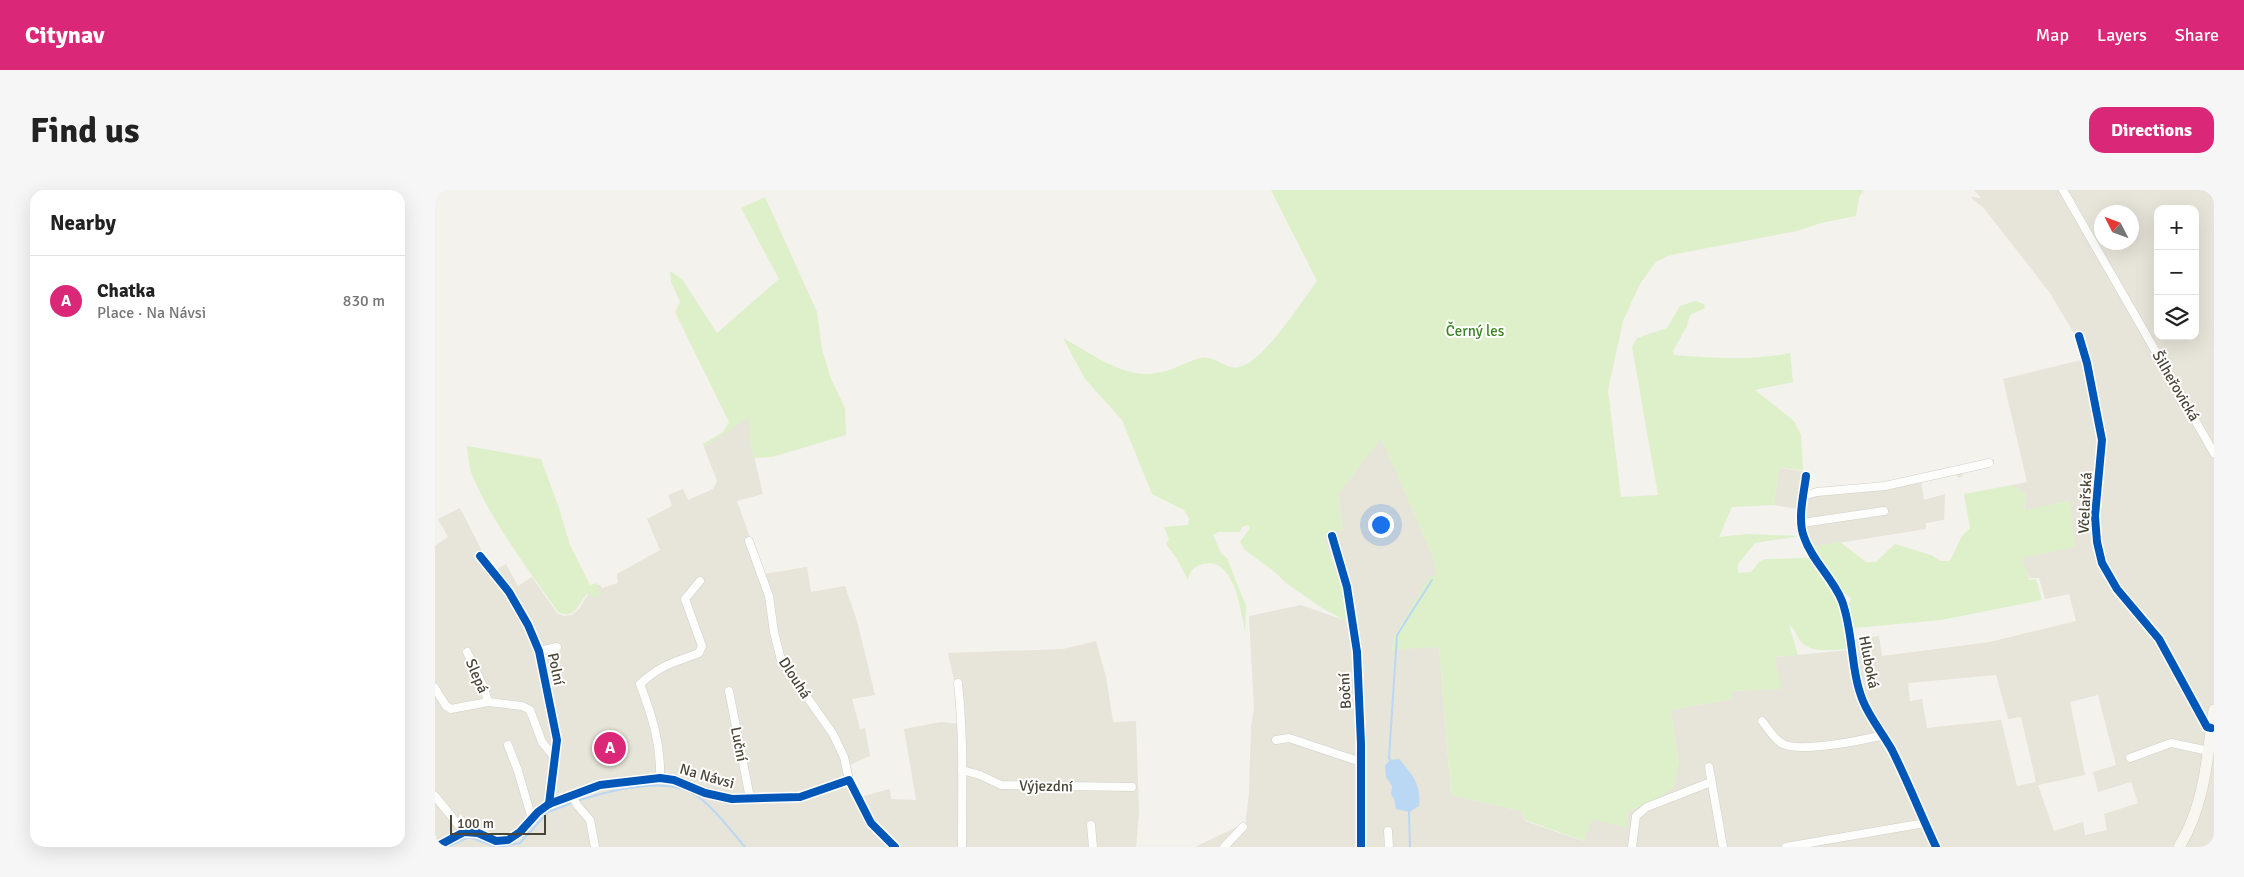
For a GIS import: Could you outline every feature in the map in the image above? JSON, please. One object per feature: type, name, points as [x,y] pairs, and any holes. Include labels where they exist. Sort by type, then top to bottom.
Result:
[{"type":"street","name":"Šilheřovická","points":[[2063,190],[2214,453]]},
{"type":"street","name":"Včelařská","points":[[2079,336],[2087,363],[2102,440],[2095,516],[2097,542],[2102,563],[2117,589],[2159,639],[2207,727],[2211,728]]},
{"type":"street","points":[[1803,496],[1817,492],[1885,486],[1989,462]]},
{"type":"street","name":"Hluboká","points":[[1805,476],[1803,536],[1814,556],[1834,584],[1842,602],[1848,622],[1859,687],[1864,702],[1883,735],[1935,847]]},
{"type":"street","points":[[1802,523],[1884,511]]},
{"type":"street","name":"Boční","points":[[1332,536],[1347,586],[1357,652],[1361,762],[1361,847]]},
{"type":"street","name":"Dlouhá","points":[[749,541],[769,596],[773,632],[781,660],[833,734],[844,757],[849,780]]},
{"type":"street","name":"Polní","points":[[480,556],[509,592],[539,651],[557,740],[549,804]]},
{"type":"street","points":[[660,778],[660,753],[657,734],[640,684],[667,663],[699,653],[703,646],[685,599],[700,581]]},
{"type":"street","points":[[539,651],[557,647]]},
{"type":"street","name":"Slepá","points":[[467,652],[484,688],[487,702]]},
{"type":"street","points":[[958,683],[962,770],[962,847]]},
{"type":"street","name":"Slepá","points":[[435,688],[446,706],[451,709],[487,702],[522,706],[530,710],[542,742],[555,758]]},
{"type":"street","name":"Luční","points":[[729,691],[750,798]]},
{"type":"street","points":[[2179,847],[2200,800],[2214,710]]},
{"type":"street","points":[[1762,721],[1783,744],[1798,747],[1847,742],[1883,735]]},
{"type":"street","points":[[1289,729],[1289,738]]},
{"type":"street","points":[[1276,740],[1289,738],[1361,762]]},
{"type":"street","points":[[2131,758],[2171,743],[2209,751]]},
{"type":"street","points":[[508,746],[518,770],[531,819]]},
{"type":"street","points":[[1709,767],[1723,847]]},
{"type":"street","name":"Výjezdní","points":[[962,770],[980,775],[1001,785],[1132,787]]},
{"type":"street","name":"Na Návsi","points":[[464,832],[478,833],[497,841],[509,840],[549,804],[601,785],[660,778],[674,780],[705,793],[732,798],[800,797],[849,780]]},
{"type":"street","points":[[849,780],[871,822],[895,847]]},
{"type":"street","points":[[1633,847],[1636,816],[1647,807],[1711,782]]},
{"type":"street","points":[[572,795],[577,805],[590,820],[595,847]]},
{"type":"street","points":[[435,796],[464,832],[436,847]]},
{"type":"street","points":[[1787,847],[1925,823]]},
{"type":"street","points":[[1091,825],[1093,847]]},
{"type":"street","points":[[1224,847],[1243,827]]},
{"type":"street","points":[[1388,831],[1389,847]]},
{"type":"shaded area","points":[[1974,190],[2214,190],[2214,847],[1195,847],[1241,825],[1245,828],[1249,793],[1251,727],[1254,708],[1249,616],[1301,605],[1344,620],[1348,625],[1332,559],[1324,537],[1343,529],[1338,495],[1381,437],[1433,557],[1438,575],[1429,578],[1394,637],[1392,649],[1439,647],[1451,795],[1521,811],[1525,821],[1583,841],[1592,819],[1627,827],[1628,811],[1654,801],[1679,764],[1671,710],[1732,699],[1731,691],[1781,689],[1774,657],[1849,650],[1844,614],[1812,558],[1798,509],[1774,505],[1779,468],[1809,472],[1807,490],[1887,484],[1994,459],[1994,464],[1964,471],[1959,478],[1954,473],[1921,481],[1924,500],[1945,494],[1944,520],[1926,523],[1926,529],[1813,547],[1835,581],[1856,628],[1852,629],[1852,639],[1879,636],[1882,656],[1990,642],[2076,621],[2069,594],[2045,599],[2039,578],[2029,578],[2024,567],[2022,558],[2069,501],[2024,511],[2026,494],[2012,485],[2027,482],[2003,379],[2081,360],[2083,356],[2075,335],[2050,293],[1983,207],[1971,197],[1981,198]],"holes":[[[1996,675],[2008,719],[2021,717],[2036,782],[2017,786],[2001,720],[1927,728],[1922,699],[1910,701],[1908,683]],[[2098,695],[2116,765],[2093,772],[2098,792],[2131,782],[2138,803],[2104,814],[2107,830],[2085,835],[2083,822],[2054,831],[2038,785],[2085,775],[2070,702]]]},
{"type":"shaded area","points":[[749,416],[749,436],[763,494],[737,501],[763,574],[807,567],[811,592],[845,586],[857,621],[875,695],[852,699],[860,729],[865,728],[870,756],[850,765],[860,797],[890,789],[891,799],[916,800],[904,729],[941,722],[959,724],[958,699],[948,653],[1063,649],[1096,641],[1106,677],[1113,722],[1136,721],[1139,813],[1136,847],[435,847],[435,546],[448,537],[438,519],[460,508],[483,553],[495,570],[506,564],[518,586],[532,577],[557,613],[563,616],[572,615],[579,609],[589,593],[591,595],[602,593],[596,584],[602,588],[618,583],[617,574],[660,550],[647,519],[672,506],[668,495],[683,489],[688,500],[713,489],[717,481],[704,447]]},
{"type":"green space","name":"Černý les","points":[[1271,190],[1864,190],[1859,197],[1856,216],[1821,223],[1797,231],[1668,256],[1656,262],[1640,284],[1623,321],[1608,390],[1621,497],[1658,495],[1632,347],[1637,338],[1667,328],[1680,306],[1695,301],[1704,304],[1705,308],[1690,315],[1687,326],[1673,351],[1674,355],[1746,358],[1790,353],[1793,382],[1755,390],[1794,421],[1801,435],[1803,470],[1779,468],[1774,505],[1732,507],[1719,537],[1747,534],[1800,536],[1755,543],[1738,564],[1738,573],[1751,572],[1760,561],[1766,559],[1812,558],[1838,600],[1847,636],[1846,649],[1820,650],[1808,647],[1803,644],[1789,625],[1798,655],[1774,657],[1782,689],[1732,691],[1732,699],[1671,710],[1679,764],[1674,788],[1654,801],[1628,811],[1627,828],[1592,819],[1584,841],[1525,820],[1521,811],[1451,795],[1439,647],[1392,650],[1394,637],[1429,577],[1437,575],[1433,557],[1381,438],[1338,495],[1343,529],[1324,537],[1354,625],[1348,625],[1344,620],[1322,608],[1286,583],[1276,573],[1245,550],[1240,542],[1250,528],[1248,525],[1242,527],[1240,532],[1218,532],[1213,535],[1221,553],[1227,558],[1246,606],[1245,631],[1234,587],[1229,576],[1222,568],[1214,564],[1200,565],[1194,568],[1188,580],[1177,559],[1166,544],[1169,539],[1164,527],[1188,525],[1189,519],[1184,510],[1152,494],[1122,420],[1085,379],[1063,338],[1120,369],[1144,374],[1163,372],[1205,357],[1234,368],[1249,363],[1281,330],[1317,281]]},
{"type":"green space","points":[[765,197],[817,312],[822,349],[831,379],[845,408],[846,435],[772,457],[754,458],[749,436],[749,417],[704,447],[703,444],[723,432],[729,422],[675,312],[680,302],[671,282],[670,271],[682,279],[717,333],[779,279],[741,208]]},
{"type":"green space","points":[[467,446],[541,459],[570,545],[590,585],[596,583],[602,593],[595,598],[588,593],[576,609],[569,614],[558,612],[512,546],[481,494],[472,473]]},
{"type":"green space","points":[[2012,485],[2026,494],[2024,510],[2070,501],[2075,547],[2022,558],[2029,580],[2036,579],[2042,600],[1941,620],[1855,628],[1849,614],[1851,598],[1838,589],[1813,547],[1840,542],[1866,562],[1876,562],[1895,544],[1931,555],[1941,561],[1950,561],[1962,536],[1970,528],[1964,494]]},
{"type":"water","points":[[1399,759],[1412,775],[1419,791],[1419,806],[1409,812],[1396,809],[1391,794],[1392,786],[1386,777],[1385,766],[1390,760]]},
{"type":"waterway","points":[[1391,762],[1389,758],[1397,635],[1432,580]]},
{"type":"waterway","points":[[580,800],[608,792],[641,786],[658,785],[674,787],[688,791],[700,798],[713,809],[745,847]]},
{"type":"waterway","points":[[499,847],[520,843],[548,812],[572,803]]},
{"type":"waterway","points":[[1409,811],[1410,847]]},
{"type":"waterway","points":[[447,847],[469,837],[497,847]]},
{"type":"cycle path","points":[[2079,336],[2087,363],[2102,440],[2095,516],[2097,542],[2102,563],[2117,589],[2159,639],[2207,727],[2211,728]]},
{"type":"cycle path","points":[[1806,476],[1801,515],[1804,537],[1812,554],[1842,601],[1849,626],[1856,677],[1863,701],[1892,750],[1936,847]]},
{"type":"cycle path","points":[[1332,536],[1347,587],[1357,652],[1361,744],[1361,847]]},
{"type":"cycle path","points":[[480,556],[509,592],[528,625],[539,651],[557,740],[549,804]]},
{"type":"cycle path","points":[[436,847],[464,832],[478,833],[496,841],[508,840],[520,832],[538,812],[549,804],[600,785],[660,778],[674,780],[705,793],[732,799],[800,797],[849,780],[871,823],[895,847]]},
{"type":"place","name":"Chatka","points":[[610,748]]}]
